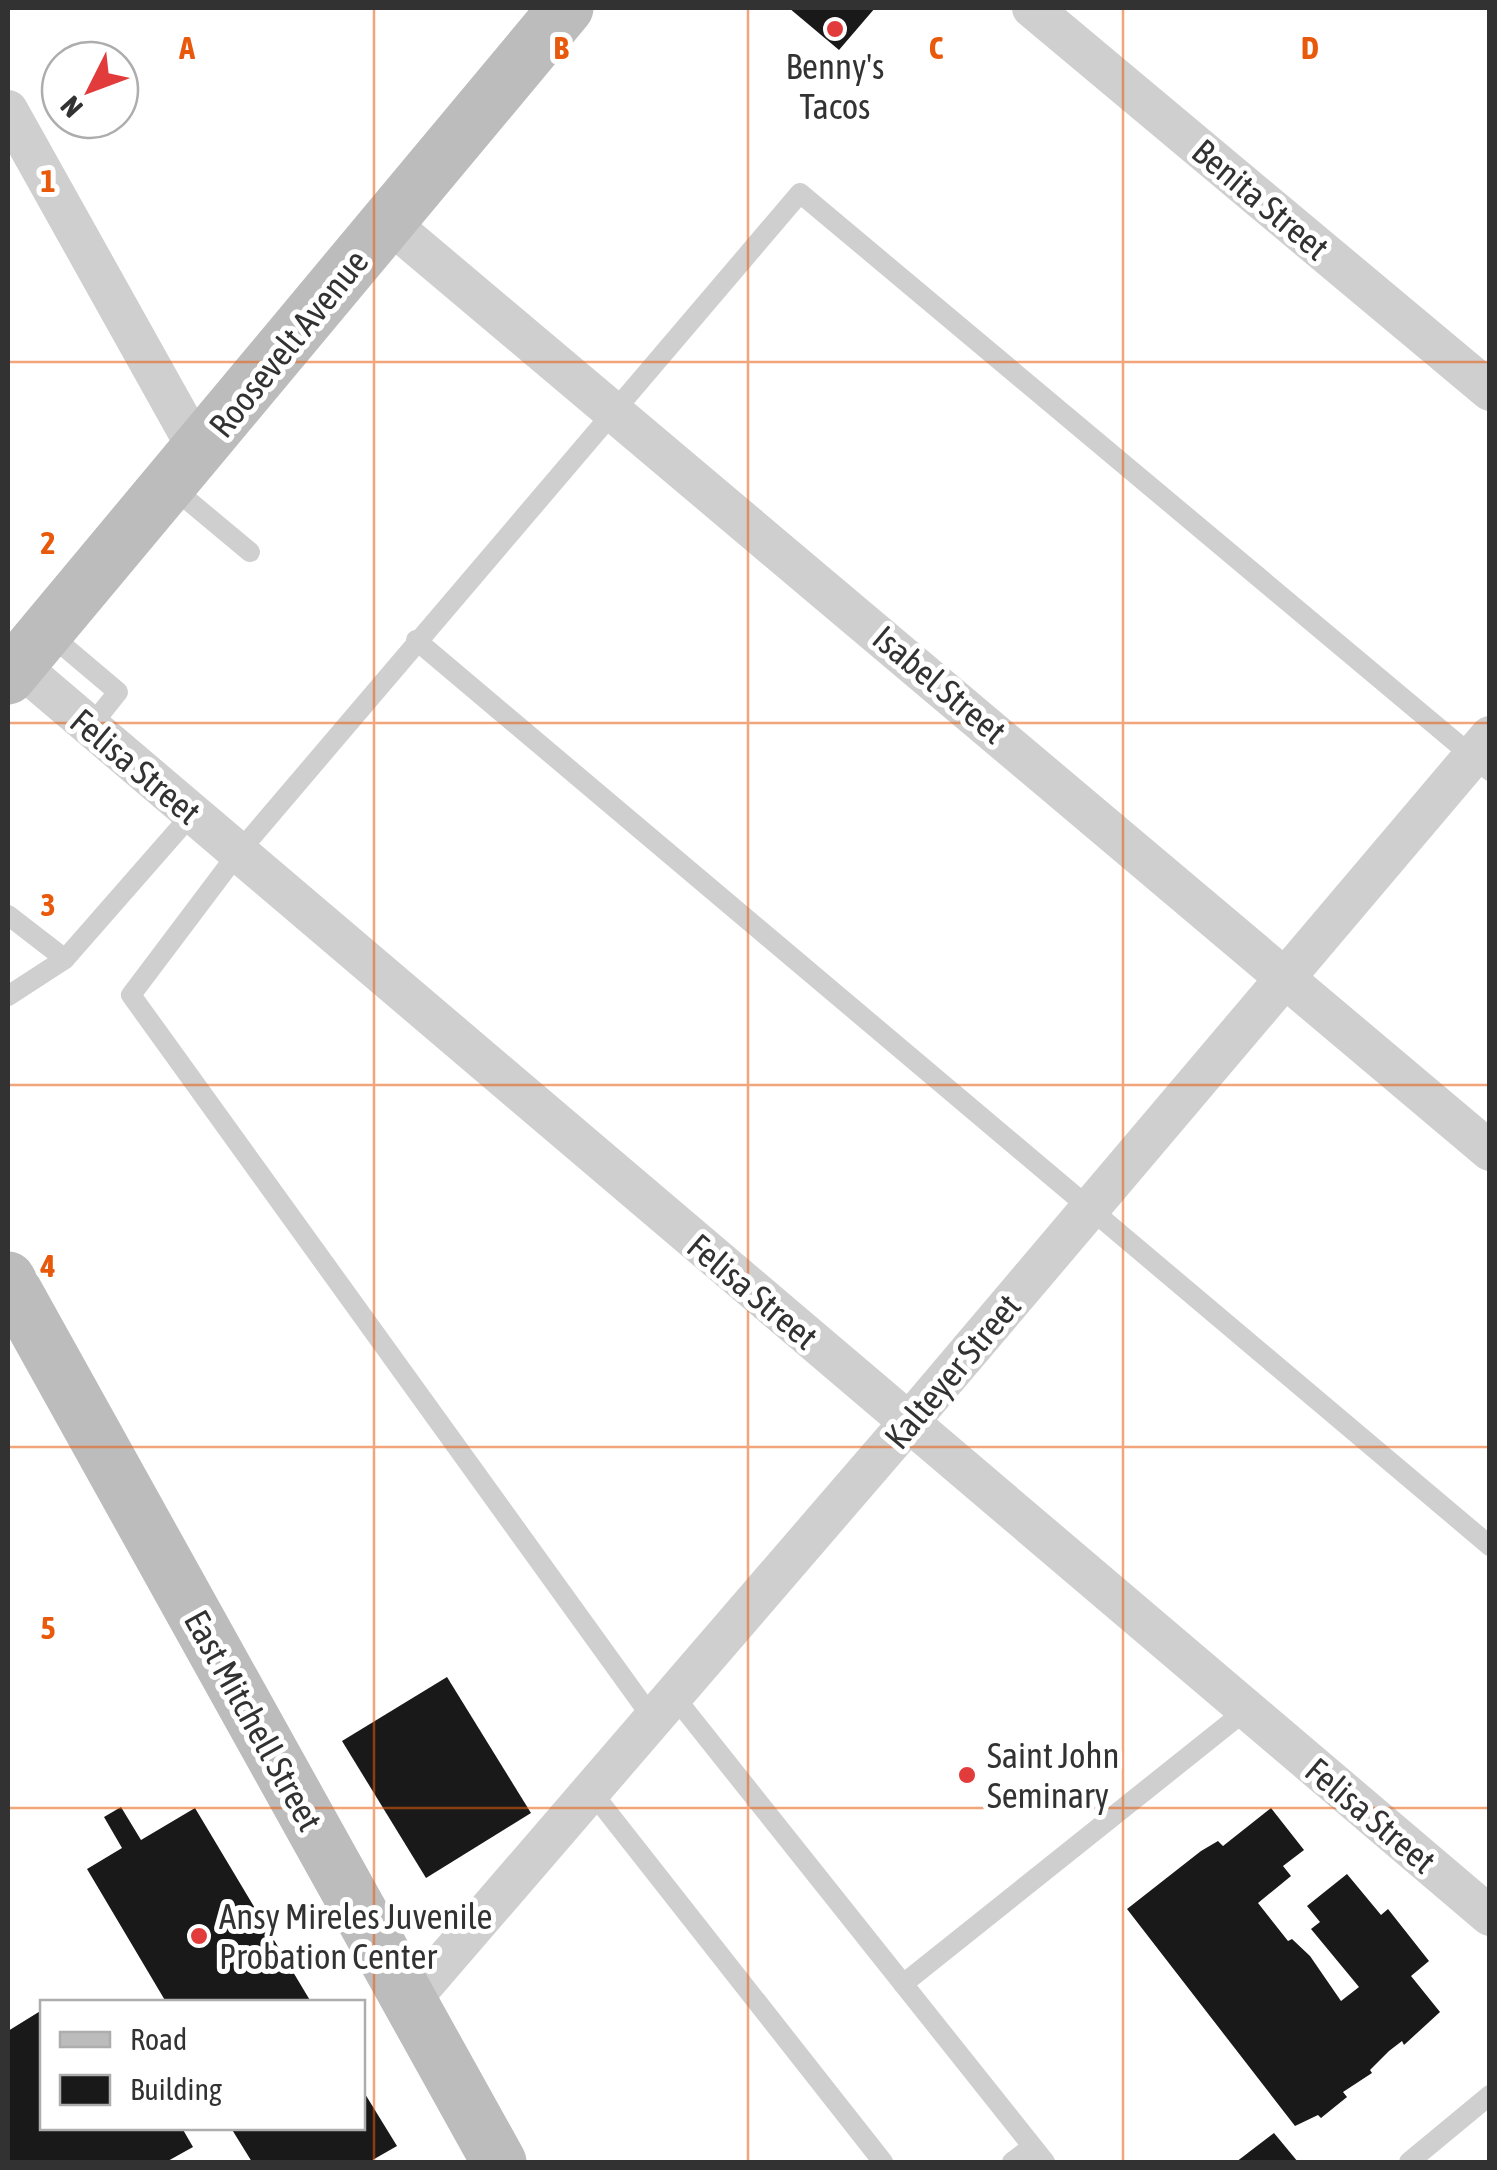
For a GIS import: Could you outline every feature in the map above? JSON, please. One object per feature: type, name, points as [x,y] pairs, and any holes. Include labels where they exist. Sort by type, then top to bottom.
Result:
[{"type":"street","name":"Roosevelt Avenue","points":[[24,658],[566,8]]},
{"type":"street","name":"Benita Street","points":[[1032,8],[1490,391]]},
{"type":"street","points":[[8,110],[184,469]]},
{"type":"street","name":"Isabel Street","points":[[388,222],[1490,1151]]},
{"type":"street","name":"Felisa Street","points":[[24,658],[90,727],[1490,1916]]},
{"type":"street","name":"Kalteyer Street","points":[[410,2002],[1287,976],[1484,754]]},
{"type":"street","name":"East Mitchell Street","points":[[8,1279],[499,2162]]},
{"type":"lane","points":[[1012,2162],[1038,2155],[903,1984],[663,1707],[132,995],[238,853],[800,192],[1484,754]]},
{"type":"lane","points":[[184,469],[250,552]]},
{"type":"lane","points":[[416,640],[1087,1211],[1490,1546]]},
{"type":"lane","points":[[8,996],[65,959],[192,814]]},
{"type":"lane","points":[[8,915],[65,959]]},
{"type":"lane","points":[[903,1984],[1246,1711]]},
{"type":"lane","points":[[591,1791],[883,2162]]},
{"type":"lane","points":[[1409,2162],[1490,2095]]},
{"type":"building","name":"Benny's Tacos","points":[[789,8],[875,8],[839,50]]},
{"type":"building","points":[[447,1677],[531,1813],[426,1878],[342,1741]]},
{"type":"building","name":"Ansy Mireles Juvenile Probation Center","points":[[121,1807],[141,1840],[195,1808],[310,2000],[165,2000],[87,1869],[122,1848],[104,1817]]},
{"type":"building","points":[[1271,1808],[1304,1850],[1283,1866],[1291,1876],[1258,1903],[1288,1941],[1292,1939],[1310,1956],[1341,2001],[1359,1987],[1311,1929],[1320,1922],[1307,1906],[1347,1874],[1381,1915],[1388,1909],[1429,1961],[1411,1976],[1440,2012],[1404,2045],[1402,2041],[1389,2051],[1370,2070],[1372,2073],[1343,2092],[1347,2097],[1321,2118],[1318,2115],[1295,2126],[1127,1909],[1201,1851],[1218,1841],[1223,1846]]},
{"type":"building","points":[[40,2011],[40,2130],[183,2130],[193,2147],[166,2162],[8,2162],[8,2031]]},
{"type":"building","points":[[365,2094],[397,2146],[369,2162],[252,2162],[232,2130],[365,2130]]},
{"type":"building","points":[[1274,2133],[1298,2162],[1236,2162]]},
{"type":"place","name":"Benny's Tacos","points":[[835,29]]},
{"type":"place","name":"Saint John Seminary","points":[[967,1775]]},
{"type":"place","name":"Ansy Mireles Juvenile Probation Center","points":[[199,1936]]}]
